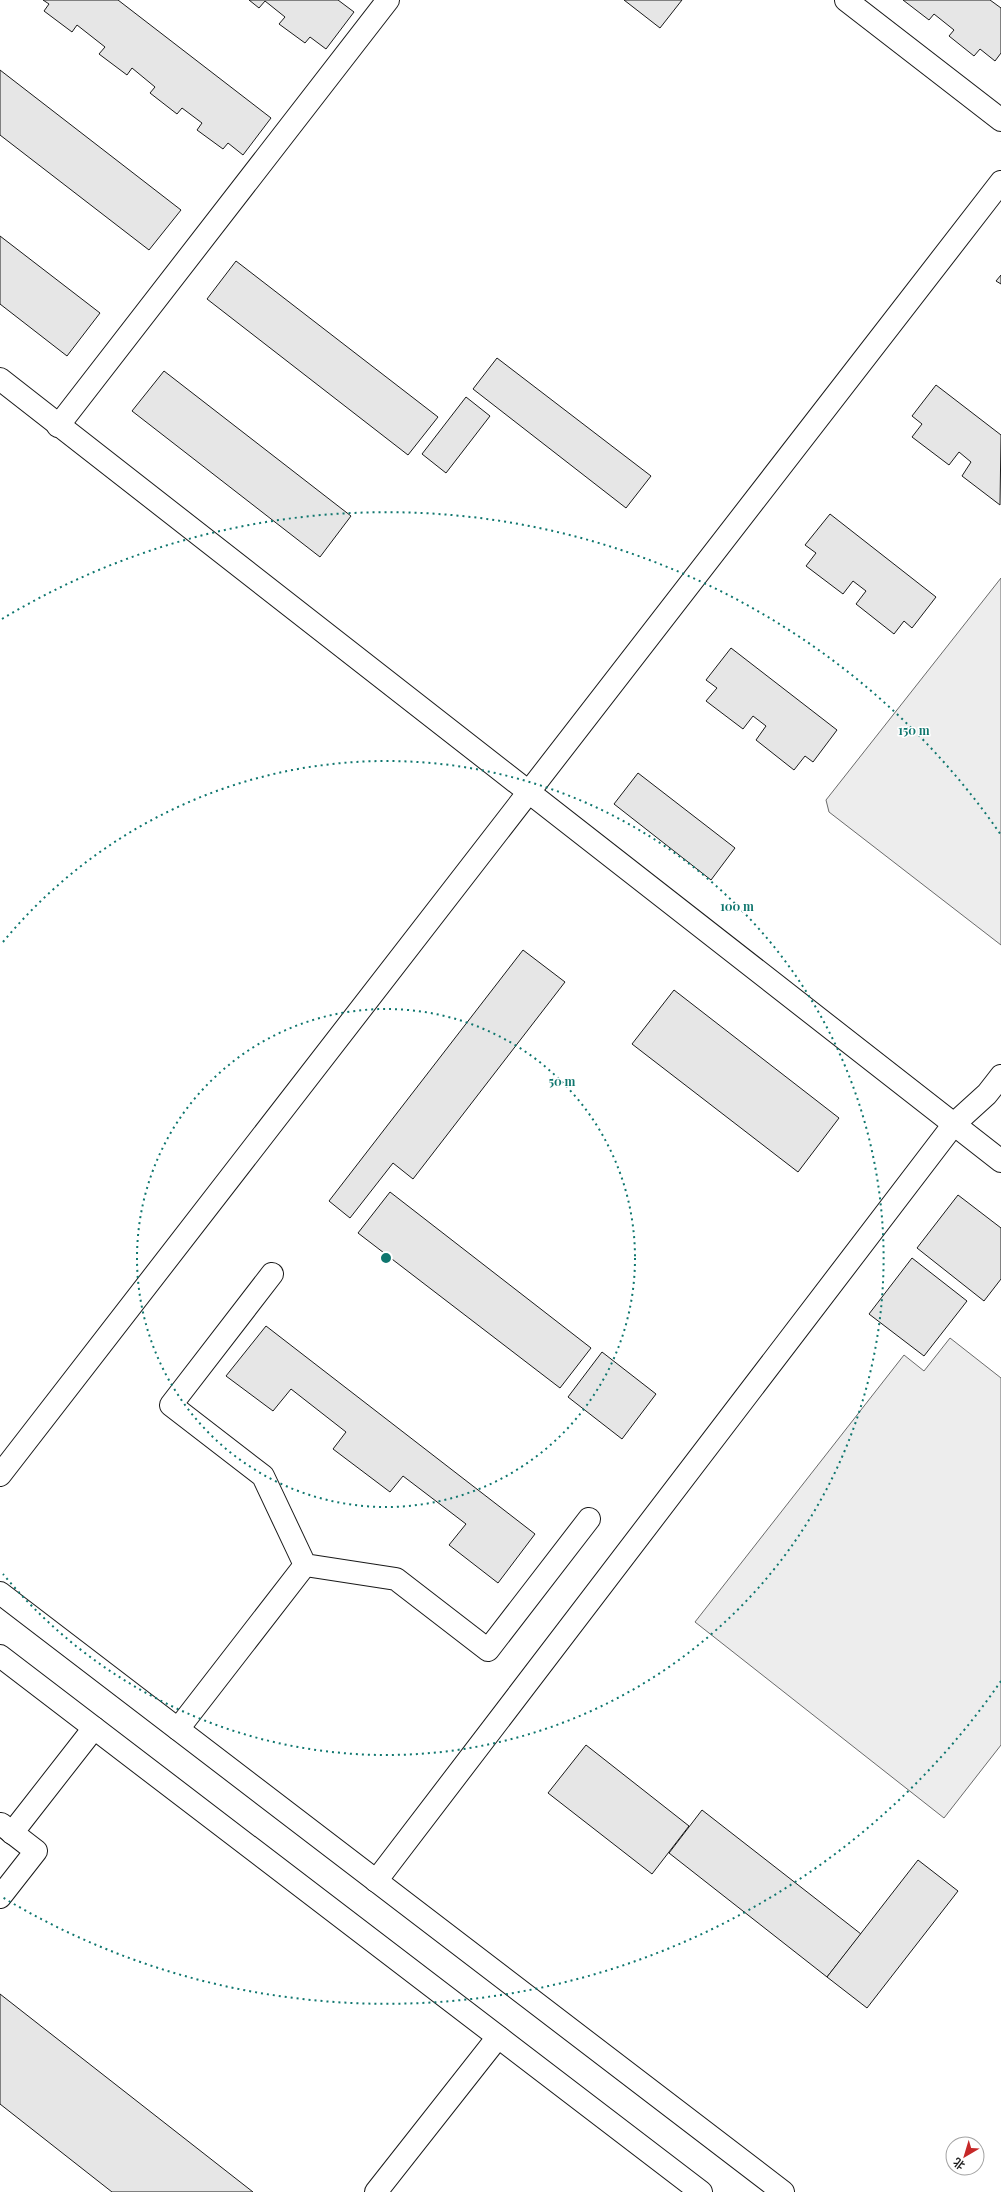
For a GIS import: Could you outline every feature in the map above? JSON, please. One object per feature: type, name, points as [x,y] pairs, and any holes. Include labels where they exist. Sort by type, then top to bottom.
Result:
[{"type":"main road","points":[[58,426],[388,0]]},
{"type":"main road","points":[[846,0],[1001,120]]},
{"type":"main road","points":[[0,1474],[1001,182]]},
{"type":"main road","points":[[0,379],[58,426],[1001,1161]]},
{"type":"main road","points":[[376,1881],[954,1124],[987,1094],[1001,1076]]},
{"type":"main road","points":[[272,1274],[171,1405],[263,1476],[305,1565]]},
{"type":"main road","points":[[305,1565],[396,1579],[488,1650],[589,1519]]},
{"type":"main road","points":[[178,1729],[305,1565]]},
{"type":"main road","points":[[0,1593],[783,2192]]},
{"type":"main road","points":[[0,1656],[701,2192]]},
{"type":"main road","points":[[0,1897],[36,1851],[6,1828],[94,1728]]},
{"type":"main road","points":[[376,2192],[498,2037]]},
{"type":"shaded area","points":[[1001,578],[1001,945],[829,812],[826,800]]},
{"type":"shaded area","points":[[950,1338],[1001,1378],[1001,1745],[944,1818],[695,1622],[904,1355],[924,1371]]},
{"type":"building","points":[[43,0],[118,0],[271,118],[243,155],[228,143],[223,149],[197,130],[202,123],[182,108],[177,114],[150,93],[155,87],[132,68],[127,75],[99,54],[105,47],[77,25],[72,32],[44,11],[49,4]]},
{"type":"building","points":[[249,0],[338,0],[354,12],[326,49],[310,37],[305,43],[279,24],[285,17],[265,1],[259,8]]},
{"type":"building","points":[[624,0],[682,0],[660,28]]},
{"type":"building","points":[[903,0],[990,0],[1001,8],[1001,53],[995,61],[980,49],[974,56],[949,36],[954,30],[934,14],[929,20]]},
{"type":"building","points":[[0,70],[181,210],[149,250],[0,135]]},
{"type":"building","points":[[0,236],[100,313],[67,356],[0,304]]},
{"type":"building","points":[[236,261],[438,417],[408,455],[207,299]]},
{"type":"building","points":[[1001,275],[1001,284],[996,281]]},
{"type":"building","points":[[497,358],[651,476],[626,508],[473,389]]},
{"type":"building","points":[[164,371],[351,516],[320,557],[132,411]]},
{"type":"building","points":[[936,385],[1001,435],[1000,505],[962,476],[971,462],[959,452],[949,465],[912,437],[922,424],[912,416]]},
{"type":"building","points":[[466,397],[490,416],[446,473],[422,454]]},
{"type":"building","points":[[830,514],[936,597],[912,628],[904,621],[894,634],[856,604],[866,591],[853,581],[843,594],[806,566],[816,553],[805,545]]},
{"type":"building","points":[[731,648],[837,730],[813,762],[805,756],[794,770],[756,740],[766,726],[753,716],[743,729],[706,701],[717,688],[706,680]]},
{"type":"building","points":[[638,773],[735,848],[711,880],[614,804]]},
{"type":"building","points":[[523,950],[565,982],[413,1179],[393,1163],[350,1218],[329,1201]]},
{"type":"building","points":[[674,990],[839,1118],[798,1172],[632,1044]]},
{"type":"building","points":[[390,1192],[591,1348],[560,1388],[358,1233]]},
{"type":"building","points":[[958,1195],[1001,1228],[1001,1279],[984,1301],[917,1248]]},
{"type":"building","points":[[912,1258],[967,1301],[924,1356],[869,1314]]},
{"type":"building","points":[[266,1326],[535,1534],[498,1583],[449,1545],[466,1524],[403,1476],[390,1492],[333,1449],[346,1432],[291,1389],[273,1411],[226,1376]]},
{"type":"building","points":[[602,1352],[656,1394],[622,1439],[568,1397]]},
{"type":"building","points":[[586,1745],[689,1826],[652,1874],[548,1793]]},
{"type":"building","points":[[702,1810],[861,1934],[827,1977],[669,1853]]},
{"type":"building","points":[[918,1860],[958,1891],[867,2008],[827,1977]]},
{"type":"building","points":[[0,1994],[253,2192],[112,2192],[0,2104]]}]
